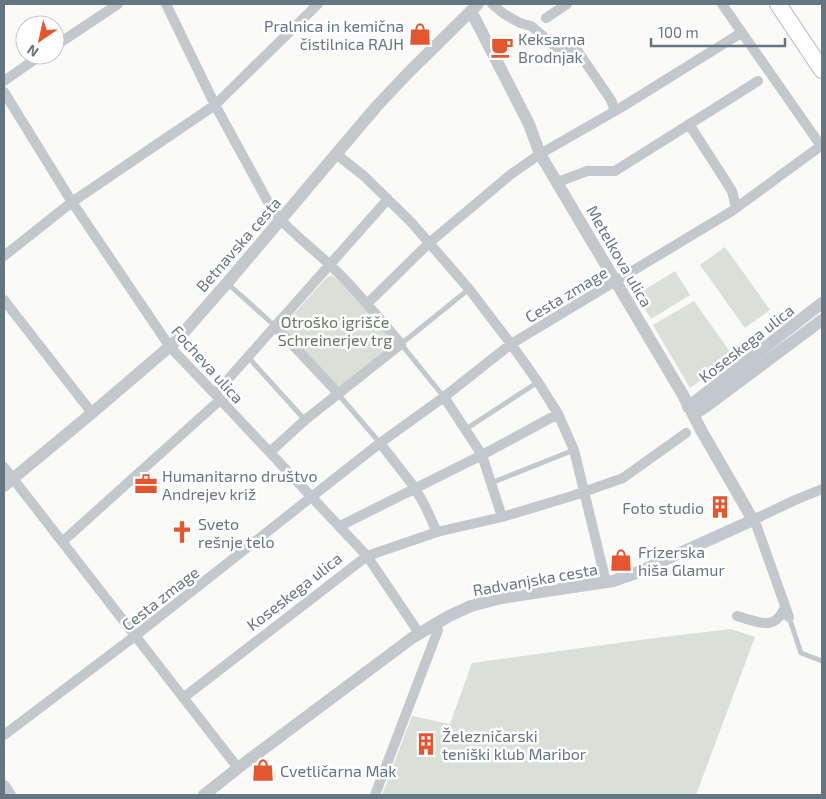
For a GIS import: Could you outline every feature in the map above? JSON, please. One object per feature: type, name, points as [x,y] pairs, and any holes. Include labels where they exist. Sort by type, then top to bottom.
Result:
[{"type":"main road","points":[[778,4],[822,70]]},
{"type":"main road","points":[[790,4],[822,49]]},
{"type":"street","points":[[65,39],[118,4]]},
{"type":"street","points":[[166,4],[215,104],[273,211],[280,220],[330,264],[401,344],[305,420],[270,452]]},
{"type":"street","points":[[4,256],[72,202],[215,104],[318,4]]},
{"type":"street","points":[[492,4],[504,14],[520,23],[531,26],[556,47],[577,50],[611,100],[615,111]]},
{"type":"street","points":[[546,18],[567,4]]},
{"type":"street","points":[[722,4],[821,145]]},
{"type":"street","name":"Metelkova ulica","points":[[472,6],[525,116],[540,154],[753,520]]},
{"type":"street","name":"Betnavska cesta","points":[[8,482],[170,347],[227,283],[376,107],[472,6]]},
{"type":"street","points":[[367,304],[429,243],[510,175],[540,154],[615,111],[741,33]]},
{"type":"street","points":[[4,81],[27,65]]},
{"type":"street","points":[[558,182],[587,171],[615,171],[758,81]]},
{"type":"street","name":"Focheva ulica","points":[[4,92],[72,202],[170,347],[367,556],[419,633]]},
{"type":"street","points":[[689,124],[732,191],[736,207]]},
{"type":"street","name":"Cesta zmage","points":[[4,736],[135,636],[380,443],[444,397],[511,344],[736,207],[821,145]]},
{"type":"street","points":[[336,154],[364,176],[411,222],[469,289],[538,382],[558,414],[574,450],[606,582]]},
{"type":"street","points":[[62,542],[218,397],[248,356],[388,199]]},
{"type":"street","points":[[4,300],[92,413]]},
{"type":"street","name":"Koseskega ulica","points":[[691,411],[822,303]]},
{"type":"street","name":"Koseskega ulica","points":[[691,411],[704,408],[822,320]]},
{"type":"street","points":[[275,326],[338,393]]},
{"type":"street","points":[[444,397],[482,455],[502,517]]},
{"type":"street","points":[[340,526],[482,455],[558,414]]},
{"type":"street","name":"Koseskega ulica","points":[[183,698],[367,556],[436,532],[502,517],[624,478],[686,433]]},
{"type":"street","points":[[380,443],[414,488],[425,506],[436,532]]},
{"type":"street","points":[[4,467],[8,482],[62,542],[229,759],[238,768]]},
{"type":"street","name":"Radvanjska cesta","points":[[204,795],[419,633],[460,611],[501,598],[606,582],[636,573],[822,489]]},
{"type":"street","points":[[753,520],[789,617]]},
{"type":"street","points":[[738,616],[762,624],[779,619],[785,607]]},
{"type":"street","points":[[375,795],[438,630],[434,624]]},
{"type":"street","points":[[4,786],[10,795]]},
{"type":"lane","points":[[227,283],[275,326]]},
{"type":"lane","points":[[444,397],[401,344],[469,289]]},
{"type":"lane","points":[[248,356],[305,420]]},
{"type":"lane","points":[[466,429],[538,382]]},
{"type":"lane","points":[[338,393],[380,443]]},
{"type":"lane","points":[[491,483],[574,450]]},
{"type":"lane","points":[[789,617],[801,653],[822,661]]},
{"type":"green space","points":[[725,247],[770,310],[745,328],[700,265]]},
{"type":"green space","points":[[675,271],[690,295],[651,319],[636,295]]},
{"type":"green space","name":"Otroško igrišče Schreinerjev trg","points":[[332,276],[338,280],[390,336],[391,340],[389,347],[342,386],[336,385],[284,329],[284,325],[327,277]]},
{"type":"green space","points":[[694,301],[733,356],[690,388],[653,325]]},
{"type":"green space","points":[[731,629],[755,637],[696,795],[382,795],[412,716],[450,724],[472,663]]},
{"type":"place","name":"Pralnica in kemična čistilnica RAJH","points":[[420,34]]},
{"type":"place","name":"Keksarna Brodnjak","points":[[502,47]]},
{"type":"place","name":"Humanitarno društvo Andrejev križ","points":[[146,484]]},
{"type":"place","name":"Foto studio","points":[[720,507]]},
{"type":"place","name":"Sveto rešnje telo","points":[[182,532]]},
{"type":"place","name":"Frizerska hiša Glamur","points":[[621,560]]},
{"type":"place","name":"Železničarski teniški klub Maribor","points":[[426,744]]},
{"type":"place","name":"Cvetličarna Mak","points":[[263,770]]}]
